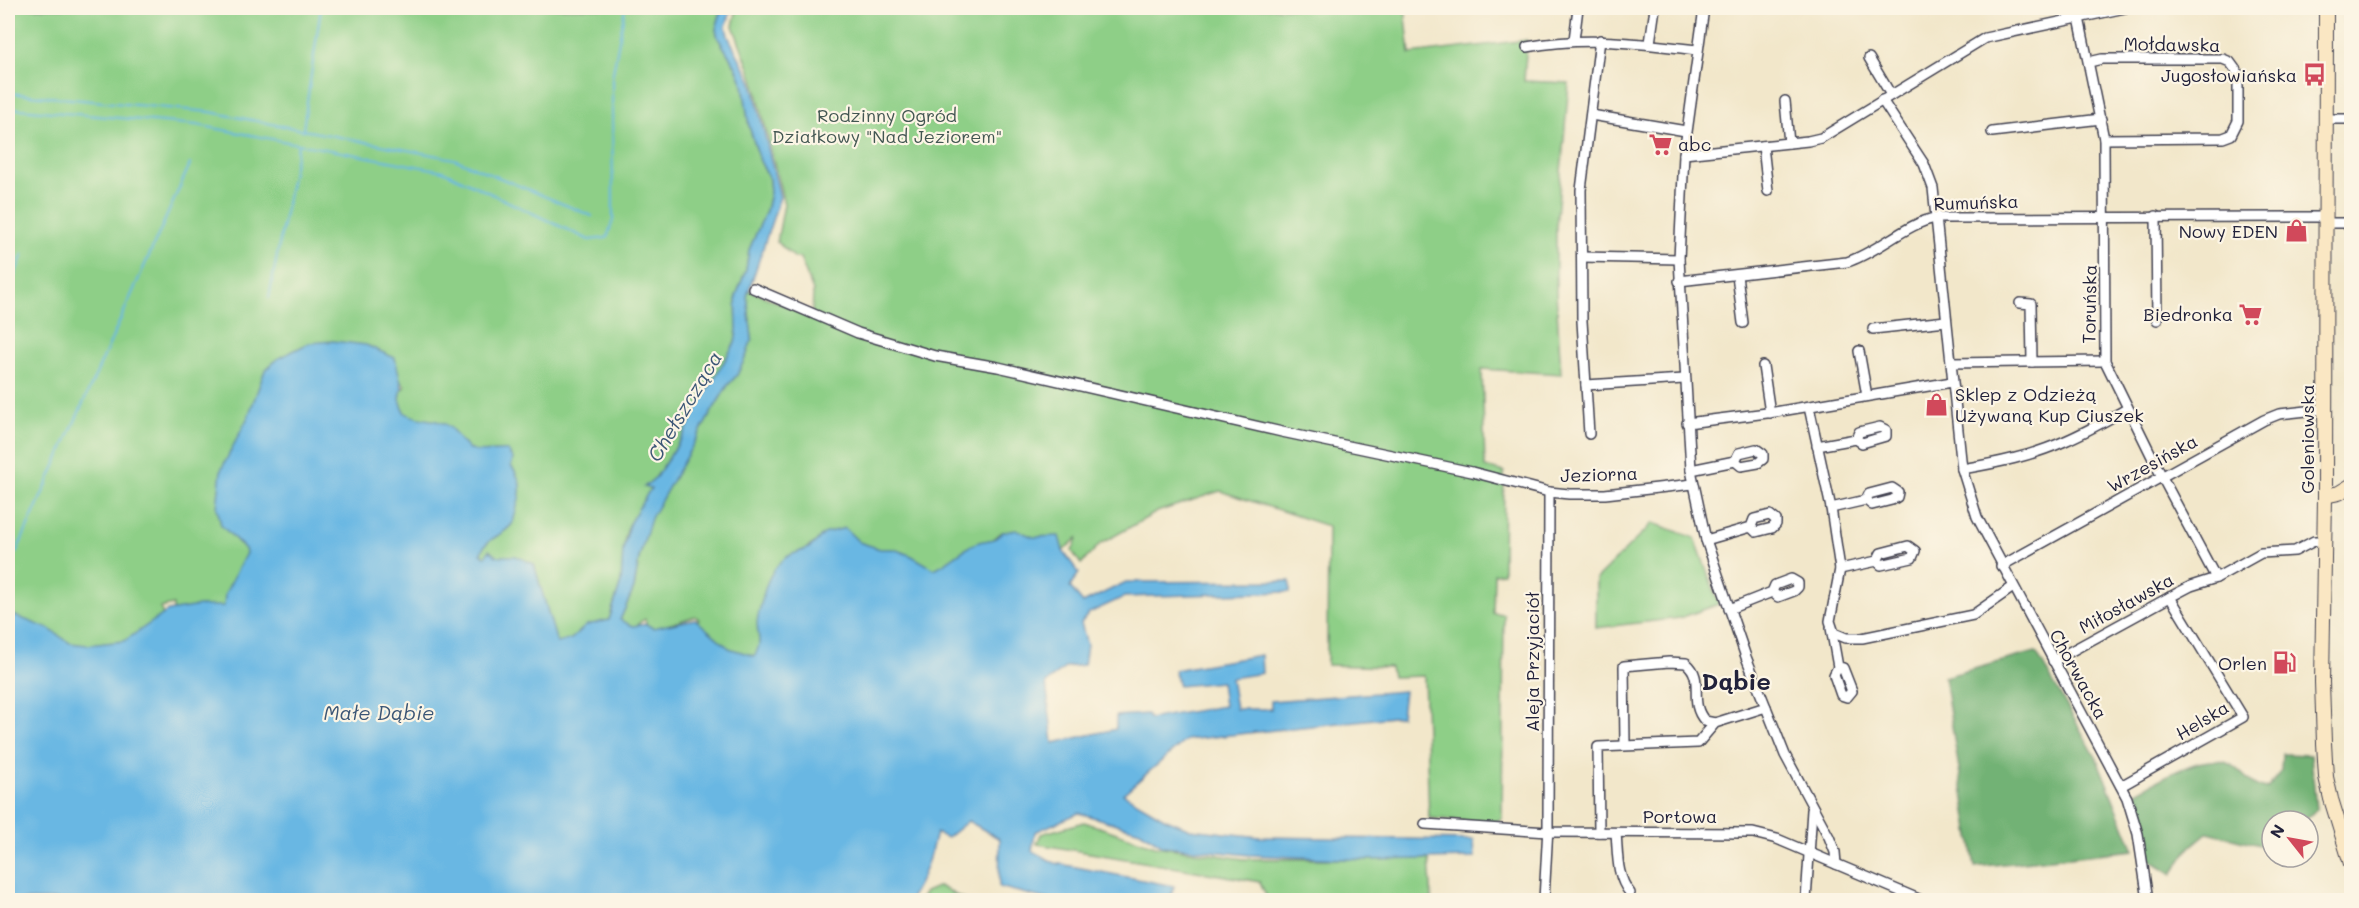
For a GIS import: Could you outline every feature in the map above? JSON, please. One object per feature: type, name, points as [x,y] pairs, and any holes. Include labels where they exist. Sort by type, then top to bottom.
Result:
[{"type":"street","points":[[1574,40],[1578,8]]},
{"type":"street","points":[[1650,43],[1655,8]]},
{"type":"street","points":[[1704,8],[1686,131],[1678,259],[1690,470],[1706,540],[1729,609],[1785,755],[1829,837],[1835,852],[1836,864]]},
{"type":"street","points":[[1684,154],[1821,138],[1985,38],[2078,13],[2125,8]]},
{"type":"street","name":"Goleniowska","points":[[2326,8],[2325,496],[2322,682],[2324,762],[2331,799],[2347,835],[2352,867]]},
{"type":"street","name":"Toruńska","points":[[2078,13],[2104,139],[2105,361],[2162,477]]},
{"type":"street","points":[[1527,47],[1574,40],[1600,40],[1650,43],[1698,50]]},
{"type":"street","points":[[1589,434],[1582,321],[1581,190],[1600,40]]},
{"type":"street","points":[[1869,58],[1887,97]]},
{"type":"street","name":"Mołdawska","points":[[2089,62],[2102,59],[2223,59],[2230,62],[2238,73],[2238,121],[2231,135],[2223,138],[2104,139]]},
{"type":"street","name":"Chorwacka","points":[[1887,97],[1924,164],[1933,188],[1962,469],[1971,503],[2001,566],[2121,786],[2133,813],[2138,834],[2148,900]]},
{"type":"street","points":[[1785,101],[1789,143]]},
{"type":"street","points":[[1591,115],[1686,131]]},
{"type":"street","points":[[1992,132],[2101,119]]},
{"type":"street","points":[[2327,119],[2352,119]]},
{"type":"street","points":[[1763,146],[1767,191]]},
{"type":"street","points":[[2156,216],[2157,320]]},
{"type":"street","name":"Rumuńska","points":[[1679,281],[1847,262],[1860,258],[1919,223],[1936,218],[2156,216],[2325,220],[2352,223]]},
{"type":"street","points":[[1582,257],[1678,259]]},
{"type":"street","points":[[1737,275],[1743,323]]},
{"type":"street","name":"Jeziorna","points":[[753,288],[858,333],[935,356],[998,367],[1472,472],[1549,492],[1605,494],[1693,484]]},
{"type":"street","points":[[2020,303],[2031,304],[2032,362]]},
{"type":"street","points":[[1873,329],[1947,321]]},
{"type":"street","points":[[1858,351],[1867,396]]},
{"type":"street","points":[[1951,363],[2105,361]]},
{"type":"street","points":[[1763,366],[1770,413]]},
{"type":"street","points":[[1586,385],[1684,379]]},
{"type":"street","points":[[1687,423],[1809,407],[1952,381]]},
{"type":"street","points":[[1809,407],[1840,569],[1830,621],[1838,667]]},
{"type":"street","points":[[1962,469],[2010,460],[2045,449],[2066,441],[2127,409]]},
{"type":"street","name":"Wrzesińska","points":[[2001,566],[2279,414],[2325,409]]},
{"type":"street","points":[[1817,446],[1856,439]]},
{"type":"street","points":[[1690,470],[1735,461]]},
{"type":"street","points":[[2162,477],[2216,578]]},
{"type":"street","points":[[2325,496],[2339,493],[2352,485]]},
{"type":"street","name":"Aleja Przyjaciół","points":[[1544,900],[1548,832],[1549,492]]},
{"type":"street","points":[[1830,508],[1866,500]]},
{"type":"street","points":[[1706,540],[1751,527]]},
{"type":"street","name":"Miłosławska","points":[[2053,662],[2170,597],[2191,586],[2216,578],[2261,553],[2295,551],[2314,541],[2324,541]]},
{"type":"street","points":[[1840,569],[1877,561]]},
{"type":"street","points":[[1831,628],[1834,633],[1846,638],[1862,638],[1973,615],[2013,587]]},
{"type":"street","points":[[1729,609],[1772,592]]},
{"type":"street","name":"Helska","points":[[2121,786],[2243,717],[2170,597]]},
{"type":"street","points":[[1625,744],[1624,666],[1669,662],[1686,663],[1695,673],[1697,709],[1705,721],[1715,723],[1766,707]]},
{"type":"street","points":[[1599,832],[1598,747],[1625,744],[1698,743],[1715,723]]},
{"type":"street","points":[[1806,900],[1812,819],[1810,801]]},
{"type":"street","name":"Portowa","points":[[1425,824],[1548,832],[1753,833],[1777,839],[1921,900]]},
{"type":"street","points":[[1616,833],[1619,874],[1630,893]]},
{"type":"green space","points":[[8,8],[722,8],[716,29],[718,38],[736,67],[743,84],[749,126],[760,161],[769,179],[770,193],[766,211],[749,250],[746,270],[736,296],[735,343],[682,438],[656,477],[645,487],[652,488],[630,522],[625,537],[621,582],[609,620],[570,657],[489,566],[390,431],[401,391],[405,386],[400,380],[255,542],[236,608],[173,611],[173,605],[160,608],[163,614],[144,668],[8,637]]},
{"type":"green space","name":"Rodzinny Ogród Działkowy \"Nad Jeziorem\"","points":[[737,8],[1405,8],[1410,54],[1527,40],[1524,81],[1569,83],[1556,227],[1556,292],[1561,374],[1482,369],[1485,467],[1504,472],[1503,573],[1494,574],[1493,613],[1504,614],[1502,819],[1489,823],[1429,818],[1424,676],[1392,677],[1390,667],[1327,665],[1328,526],[1220,491],[1157,512],[1100,544],[1081,564],[1072,551],[1078,537],[1063,551],[1002,532],[989,542],[977,543],[954,576],[819,540],[801,552],[785,698],[696,626],[699,619],[695,616],[649,631],[645,619],[640,622],[633,637],[620,620],[634,588],[639,558],[651,518],[714,408],[737,375],[747,354],[752,338],[747,296],[749,290],[812,317],[813,291],[800,258],[795,258],[777,242],[784,204],[754,81],[733,26]]},
{"type":"green space","points":[[1653,523],[1695,538],[1719,604],[1680,618],[1596,628],[1596,579]]},
{"type":"green space","points":[[2036,652],[2097,759],[2134,850],[1975,867],[1944,677]]},
{"type":"green space","points":[[2282,754],[2311,755],[2316,809],[2260,809],[2260,845],[2208,832],[2190,847],[2172,874],[2149,859],[2136,792],[2198,763],[2224,762],[2234,767],[2254,784],[2267,789],[2281,771]]},
{"type":"green space","points":[[1084,822],[1155,846],[1244,859],[1429,859],[1432,900],[1268,900],[1260,882],[1037,844],[1041,834]]},
{"type":"green space","points":[[939,886],[965,900],[920,900],[925,892]]},
{"type":"water","name":"Małe Dąbie","points":[[722,8],[732,8],[726,26],[728,36],[752,82],[780,197],[747,296],[752,338],[747,354],[737,375],[714,408],[651,518],[639,558],[634,588],[620,620],[633,626],[646,624],[653,628],[695,619],[729,648],[754,656],[759,645],[758,616],[766,586],[773,571],[787,557],[810,547],[825,533],[845,528],[859,542],[880,549],[894,549],[934,569],[971,545],[993,539],[1003,532],[1017,530],[1033,537],[1059,536],[1063,551],[1079,573],[1070,587],[1083,603],[1126,582],[1290,581],[1290,592],[1124,597],[1089,613],[1081,623],[1087,645],[1084,665],[1066,667],[1046,683],[1053,743],[1116,729],[1116,716],[1147,714],[1149,719],[1224,706],[1221,682],[1179,686],[1174,670],[1261,655],[1262,673],[1231,678],[1236,709],[1271,709],[1271,701],[1404,691],[1401,716],[1186,740],[1123,794],[1164,818],[1190,829],[1260,837],[1474,840],[1475,858],[1368,860],[1249,855],[1163,846],[1140,831],[1079,813],[1035,832],[1032,851],[1055,863],[1174,886],[1170,900],[1050,900],[999,887],[1000,839],[968,821],[947,838],[936,833],[926,868],[909,900],[8,900],[8,613],[49,629],[70,643],[87,645],[124,641],[168,611],[199,606],[224,606],[225,594],[246,553],[245,549],[221,525],[217,508],[221,470],[248,417],[265,370],[279,358],[309,343],[333,341],[366,345],[395,358],[402,387],[400,399],[404,412],[445,424],[466,447],[474,451],[508,451],[513,459],[511,466],[518,477],[520,487],[514,519],[508,528],[486,544],[481,554],[486,556],[489,550],[496,556],[516,556],[534,564],[557,643],[571,639],[587,625],[609,620],[621,582],[623,550],[630,522],[651,488],[644,487],[656,477],[682,438],[735,343],[736,296],[746,270],[749,250],[766,211],[770,193],[769,178],[760,161],[749,126],[743,84],[736,67],[718,38],[716,29]]},
{"type":"waterway","points":[[303,129],[321,8]]},
{"type":"waterway","points":[[8,108],[197,125],[443,171],[589,240],[607,238],[613,220],[612,78],[625,8]]},
{"type":"waterway","points":[[8,93],[210,112],[454,159],[592,216]]},
{"type":"waterway","points":[[269,298],[298,145]]},
{"type":"waterway","points":[[16,553],[190,164]]},
{"type":"waterway","points":[[8,292],[23,254]]},
{"type":"place","name":"Jugosłowiańska","points":[[2315,75]]},
{"type":"place","name":"abc","points":[[1660,144]]},
{"type":"place","name":"Nowy EDEN","points":[[2296,231]]},
{"type":"place","name":"Biedronka","points":[[2251,314]]},
{"type":"place","name":"Sklep z Odzieżą Używaną Kup Ciuszek","points":[[1937,404]]},
{"type":"place","name":"Orlen","points":[[2285,663]]},
{"type":"district","name":"Dąbie","points":[[1736,680]]},
{"type":"water label","name":"Chełszcząca","points":[[684,406]]}]
